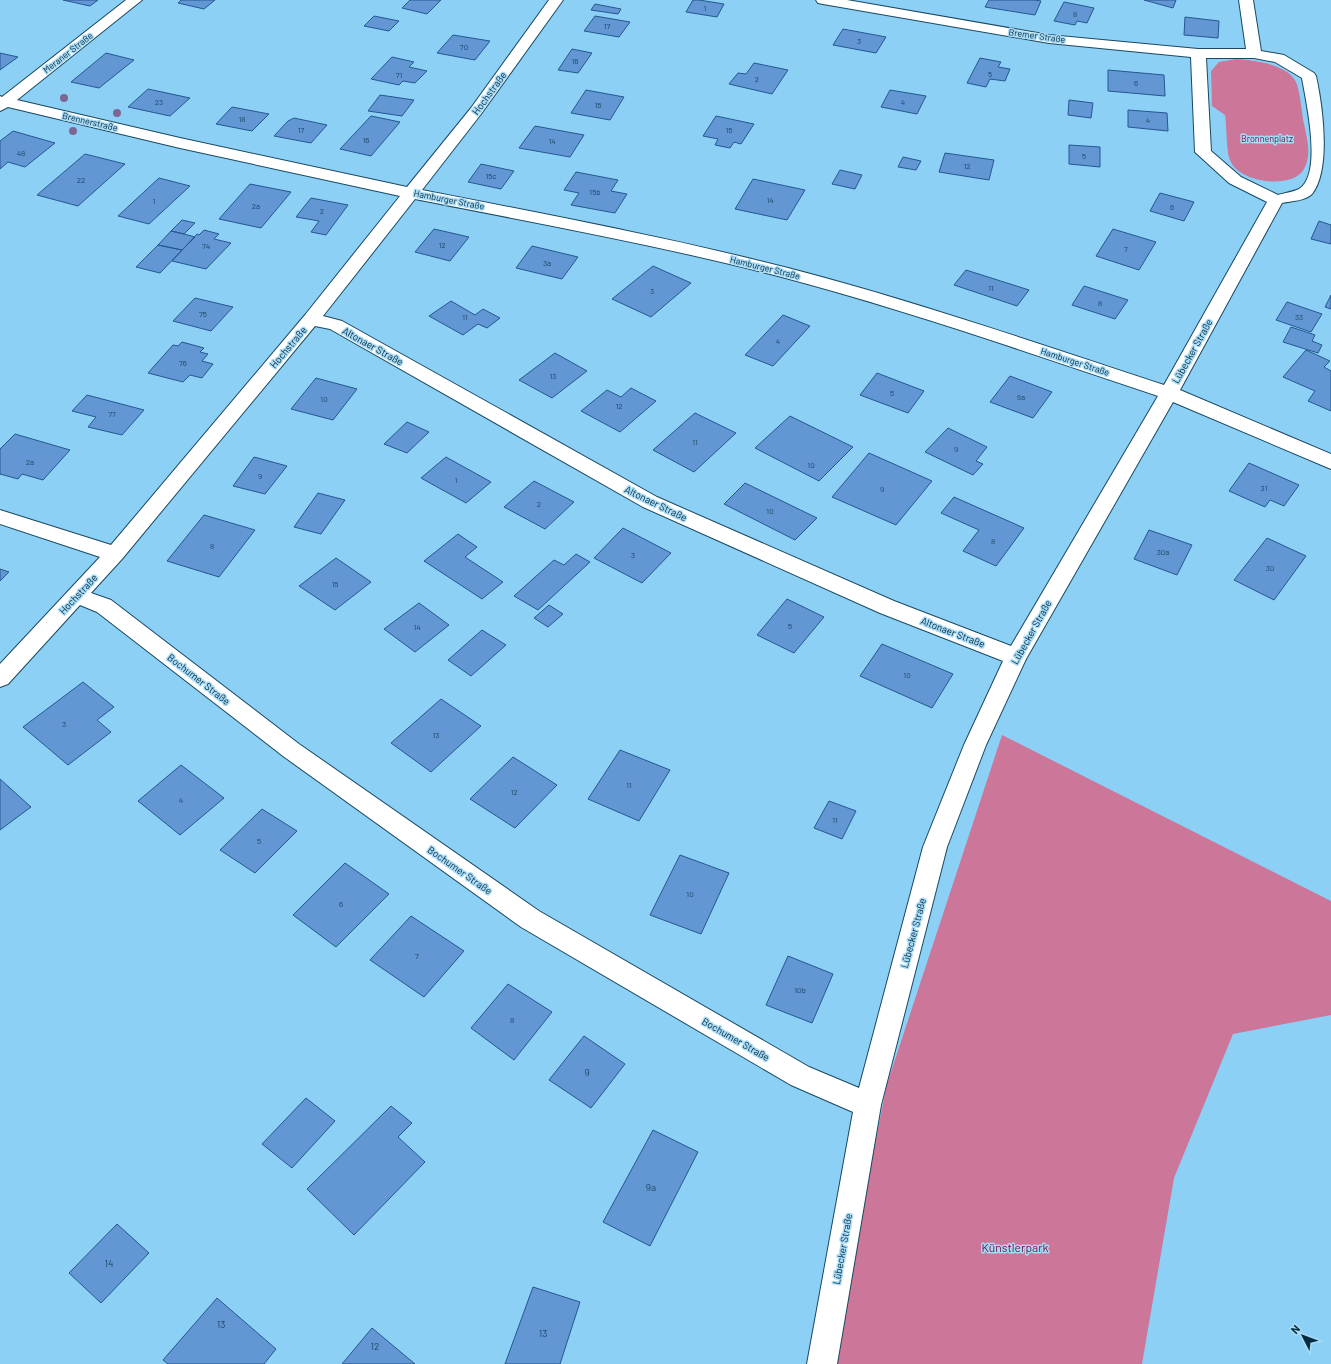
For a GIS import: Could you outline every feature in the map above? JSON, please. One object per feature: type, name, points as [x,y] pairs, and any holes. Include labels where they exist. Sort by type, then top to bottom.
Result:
[{"type":"street","name":"Meraner Straße","points":[[2,103],[135,0]]},
{"type":"street","name":"Hochstraße","points":[[0,678],[115,554],[311,319],[476,110],[556,0]]},
{"type":"street","name":"Bremer Straße","points":[[823,0],[1049,39],[1198,54],[1254,54]]},
{"type":"street","points":[[1198,54],[1203,152],[1235,180],[1276,200],[1306,191],[1324,182],[1323,153],[1309,76],[1278,58],[1254,54],[1246,0]]},
{"type":"street","name":"Brennerstraße","points":[[2,103],[180,143]]},
{"type":"street","name":"Hamburger Straße","points":[[180,143],[411,193],[662,243],[783,272],[898,304],[1169,393],[1331,462]]},
{"type":"street","name":"Lübecker Straße","points":[[822,1364],[868,1105],[935,847],[975,745],[1016,657],[1169,393],[1276,200]]},
{"type":"street","name":"Altonaer Straße","points":[[311,319],[336,325],[650,502],[887,607],[1016,657]]},
{"type":"street","points":[[0,517],[115,554]]},
{"type":"street","name":"Bochumer Straße","points":[[77,596],[104,606],[291,750],[530,919],[800,1076],[868,1105]]},
{"type":"green space","name":"Bronnenplatz","points":[[1236,59],[1251,60],[1278,67],[1292,76],[1296,82],[1300,97],[1308,152],[1308,158],[1304,169],[1298,176],[1289,180],[1266,181],[1243,174],[1235,168],[1230,160],[1225,115],[1212,106],[1211,71],[1219,62]]},
{"type":"green space","name":"Künstlerpark","points":[[1002,735],[1331,901],[1331,1015],[1233,1034],[1174,1178],[1142,1364],[831,1364],[887,1084]]},
{"type":"building","points":[[63,0],[98,0],[90,6]]},
{"type":"building","points":[[181,0],[215,0],[204,9],[178,3]]},
{"type":"building","points":[[410,0],[441,0],[427,14],[402,8]]},
{"type":"building","points":[[693,0],[724,4],[717,17],[686,12]]},
{"type":"building","points":[[989,0],[1041,1],[1035,15],[985,7]]},
{"type":"building","points":[[1144,0],[1176,0],[1173,8]]},
{"type":"building","points":[[1064,2],[1094,8],[1087,23],[1077,21],[1075,25],[1054,21]]},
{"type":"building","points":[[595,4],[621,9],[618,14],[591,10]]},
{"type":"building","points":[[374,16],[399,21],[389,31],[364,26]]},
{"type":"building","points":[[595,16],[630,22],[619,37],[584,31]]},
{"type":"building","points":[[1185,17],[1219,21],[1218,38],[1184,35]]},
{"type":"building","points":[[843,29],[886,37],[876,53],[833,45]]},
{"type":"building","points":[[453,35],[490,41],[475,60],[437,53]]},
{"type":"building","points":[[572,49],[592,53],[578,73],[558,70]]},
{"type":"building","points":[[0,53],[18,57],[0,70]]},
{"type":"building","points":[[106,53],[134,60],[99,88],[71,82]]},
{"type":"building","points":[[392,57],[414,62],[409,67],[427,71],[415,83],[403,81],[399,85],[371,79]]},
{"type":"building","points":[[980,58],[1001,62],[998,67],[1010,69],[1005,81],[990,79],[986,87],[967,83]]},
{"type":"building","points":[[754,63],[788,70],[772,94],[729,84],[738,73],[746,74]]},
{"type":"building","points":[[1108,70],[1164,75],[1165,96],[1108,91]]},
{"type":"building","points":[[148,89],[190,98],[170,116],[128,107]]},
{"type":"building","points":[[586,90],[624,97],[610,120],[571,113]]},
{"type":"building","points":[[890,90],[926,96],[917,114],[881,107]]},
{"type":"building","points":[[380,95],[414,100],[402,116],[368,111]]},
{"type":"building","points":[[1069,100],[1093,103],[1091,118],[1068,115]]},
{"type":"building","points":[[232,107],[269,114],[252,131],[216,124]]},
{"type":"building","points":[[1128,110],[1167,113],[1168,131],[1128,127]]},
{"type":"building","points":[[371,116],[400,122],[371,156],[340,149]]},
{"type":"building","points":[[716,116],[754,124],[741,144],[734,142],[730,148],[715,145],[718,139],[703,136]]},
{"type":"building","points":[[294,118],[327,125],[311,143],[274,136],[288,121]]},
{"type":"building","points":[[535,126],[584,135],[570,157],[519,148]]},
{"type":"building","points":[[13,131],[55,143],[25,167],[8,162],[0,169],[0,141]]},
{"type":"building","points":[[1069,145],[1100,147],[1100,167],[1069,164]]},
{"type":"building","points":[[945,153],[994,160],[989,180],[939,172]]},
{"type":"building","points":[[85,154],[125,164],[78,206],[37,195]]},
{"type":"building","points":[[903,157],[921,161],[916,170],[898,167]]},
{"type":"building","points":[[481,164],[514,171],[501,189],[468,182]]},
{"type":"building","points":[[840,170],[862,175],[855,189],[832,184]]},
{"type":"building","points":[[576,172],[618,180],[611,191],[627,194],[615,213],[571,205],[579,193],[564,190]]},
{"type":"building","points":[[159,178],[190,186],[149,224],[118,216]]},
{"type":"building","points":[[753,179],[805,190],[787,220],[735,209]]},
{"type":"building","points":[[250,184],[291,192],[261,228],[219,219]]},
{"type":"building","points":[[1160,193],[1194,202],[1184,221],[1150,211]]},
{"type":"building","points":[[311,198],[348,205],[326,235],[311,232],[319,221],[296,217]]},
{"type":"building","points":[[182,220],[195,223],[184,234],[171,231]]},
{"type":"building","points":[[1319,221],[1331,225],[1331,244],[1311,239]]},
{"type":"building","points":[[434,229],[469,237],[450,261],[415,252]]},
{"type":"building","points":[[1113,229],[1156,242],[1139,270],[1096,256]]},
{"type":"building","points":[[204,230],[219,234],[214,239],[231,243],[206,269],[172,261],[197,234],[199,235]]},
{"type":"building","points":[[171,231],[195,237],[182,250],[158,245]]},
{"type":"building","points":[[158,245],[182,250],[160,273],[136,267]]},
{"type":"building","points":[[532,246],[578,257],[562,279],[516,268]]},
{"type":"building","points":[[653,266],[691,283],[651,317],[612,299]]},
{"type":"building","points":[[966,270],[1029,290],[1017,306],[954,285]]},
{"type":"building","points":[[1084,286],[1128,300],[1115,319],[1072,305]]},
{"type":"building","points":[[1331,295],[1331,309],[1325,307]]},
{"type":"building","points":[[195,298],[233,307],[211,331],[173,321]]},
{"type":"building","points":[[451,301],[475,315],[483,309],[500,318],[487,328],[478,324],[463,335],[429,316]]},
{"type":"building","points":[[1287,302],[1322,314],[1311,332],[1276,320]]},
{"type":"building","points":[[783,315],[810,326],[773,366],[745,355]]},
{"type":"building","points":[[1291,327],[1315,335],[1312,341],[1322,345],[1318,353],[1283,342]]},
{"type":"building","points":[[182,342],[204,348],[200,352],[208,354],[202,361],[213,364],[202,378],[190,375],[183,382],[148,373],[173,345],[178,346]]},
{"type":"building","points":[[1306,350],[1330,361],[1324,367],[1331,371],[1331,411],[1308,401],[1315,391],[1283,377]]},
{"type":"building","points":[[555,353],[587,371],[552,398],[519,380]]},
{"type":"building","points":[[877,373],[924,391],[908,413],[860,395]]},
{"type":"building","points":[[1010,376],[1052,392],[1033,418],[990,402]]},
{"type":"building","points":[[316,378],[357,389],[333,420],[291,409]]},
{"type":"building","points":[[631,388],[656,401],[620,432],[581,411],[607,390],[621,397]]},
{"type":"building","points":[[87,395],[144,410],[122,435],[88,427],[96,417],[72,411]]},
{"type":"building","points":[[695,413],[736,433],[694,472],[653,450]]},
{"type":"building","points":[[790,416],[853,447],[819,481],[755,448]]},
{"type":"building","points":[[407,422],[429,432],[407,453],[384,444]]},
{"type":"building","points":[[948,428],[987,447],[976,461],[983,464],[973,475],[925,452]]},
{"type":"building","points":[[15,434],[70,450],[43,480],[22,474],[18,479],[0,474],[0,449]]},
{"type":"building","points":[[869,453],[932,481],[896,525],[832,497]]},
{"type":"building","points":[[254,457],[287,466],[265,494],[233,486]]},
{"type":"building","points":[[446,457],[491,482],[466,503],[421,478]]},
{"type":"building","points":[[1249,463],[1299,485],[1284,506],[1270,500],[1265,507],[1229,491]]},
{"type":"building","points":[[534,481],[574,502],[545,529],[504,507]]},
{"type":"building","points":[[745,483],[817,518],[795,540],[724,504]]},
{"type":"building","points":[[318,493],[345,500],[321,534],[294,527]]},
{"type":"building","points":[[954,497],[1024,528],[996,566],[963,551],[979,530],[941,513]]},
{"type":"building","points":[[204,515],[255,530],[219,577],[167,561]]},
{"type":"building","points":[[623,528],[671,553],[642,583],[594,558]]},
{"type":"building","points":[[1149,530],[1192,545],[1177,575],[1134,559]]},
{"type":"building","points":[[458,534],[477,547],[465,557],[503,582],[482,599],[424,561]]},
{"type":"building","points":[[1267,538],[1306,556],[1274,600],[1234,580]]},
{"type":"building","points":[[576,554],[590,562],[538,610],[514,596],[554,560],[564,565]]},
{"type":"building","points":[[336,558],[371,582],[335,610],[299,586]]},
{"type":"building","points":[[0,569],[9,572],[0,581]]},
{"type":"building","points":[[787,599],[824,617],[794,653],[757,635]]},
{"type":"building","points":[[419,603],[449,625],[415,652],[384,629]]},
{"type":"building","points":[[549,605],[563,614],[548,627],[534,618]]},
{"type":"building","points":[[482,630],[506,645],[471,676],[448,660]]},
{"type":"building","points":[[882,644],[953,674],[932,708],[860,676]]},
{"type":"building","points":[[83,682],[114,707],[97,720],[111,732],[68,765],[23,727]]},
{"type":"building","points":[[441,699],[481,726],[431,772],[391,743]]},
{"type":"building","points":[[620,750],[670,770],[639,821],[588,799]]},
{"type":"building","points":[[513,757],[557,785],[515,828],[470,799]]},
{"type":"building","points":[[181,765],[224,798],[180,835],[138,801]]},
{"type":"building","points":[[0,779],[31,807],[0,830]]},
{"type":"building","points":[[829,801],[856,811],[842,839],[814,828]]},
{"type":"building","points":[[262,809],[297,831],[255,873],[220,850]]},
{"type":"building","points":[[680,855],[729,873],[701,934],[650,915]]},
{"type":"building","points":[[345,863],[389,894],[336,947],[293,915]]},
{"type":"building","points":[[411,916],[464,951],[424,997],[370,960]]},
{"type":"building","points":[[788,956],[833,974],[812,1023],[766,1005]]},
{"type":"building","points":[[508,984],[552,1012],[514,1060],[471,1028]]},
{"type":"building","points":[[584,1036],[625,1064],[591,1108],[549,1080]]},
{"type":"building","points":[[306,1098],[335,1121],[292,1168],[262,1144]]},
{"type":"building","points":[[391,1106],[412,1123],[398,1137],[425,1162],[354,1235],[307,1189]]},
{"type":"building","points":[[653,1130],[698,1152],[650,1246],[603,1222]]},
{"type":"building","points":[[117,1224],[149,1253],[101,1303],[69,1273]]},
{"type":"building","points":[[533,1287],[580,1302],[560,1364],[505,1364]]},
{"type":"building","points":[[217,1298],[276,1349],[264,1364],[168,1364],[163,1360]]},
{"type":"building","points":[[372,1328],[415,1364],[342,1364]]}]
